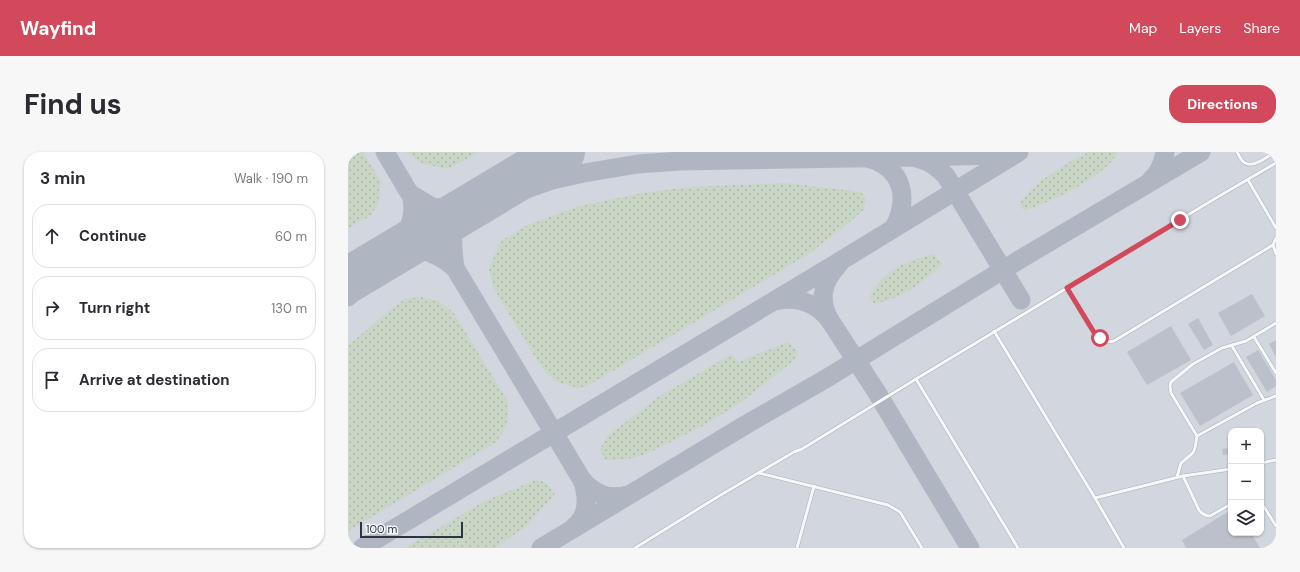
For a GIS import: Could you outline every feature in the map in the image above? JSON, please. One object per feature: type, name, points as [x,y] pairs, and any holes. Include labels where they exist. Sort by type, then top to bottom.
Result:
[{"type":"lane","points":[[1237,152],[1245,163],[1250,164],[1258,163],[1275,152]]},
{"type":"lane","points":[[1258,163],[1263,171]]},
{"type":"lane","points":[[634,548],[794,452],[802,449],[994,331],[1276,163]]},
{"type":"lane","points":[[1248,180],[1276,228]]},
{"type":"lane","points":[[1067,288],[1095,334],[1103,341],[1114,342],[1273,245],[1276,238]]},
{"type":"lane","points":[[1273,245],[1276,254]]},
{"type":"lane","points":[[1177,477],[1181,463],[1193,453],[1197,436],[1171,393],[1170,386],[1175,378],[1193,364],[1215,352],[1254,337],[1276,323]]},
{"type":"lane","points":[[994,331],[1124,548]]},
{"type":"lane","points":[[1254,337],[1276,373]]},
{"type":"lane","points":[[1232,346],[1264,400]]},
{"type":"lane","points":[[916,379],[1018,548]]},
{"type":"lane","points":[[1197,436],[1257,403],[1276,396]]},
{"type":"lane","points":[[1264,462],[1276,460]]},
{"type":"lane","points":[[1095,498],[1177,477],[1228,469]]},
{"type":"lane","points":[[759,473],[879,502],[894,508],[900,512],[922,548]]},
{"type":"lane","points":[[1183,476],[1202,514],[1210,516],[1228,506]]},
{"type":"lane","points":[[797,548],[814,486]]},
{"type":"lane","points":[[1264,507],[1276,526]]},
{"type":"shaded area","points":[[348,152],[1276,152],[1276,548],[348,548]]},
{"type":"green space","points":[[348,152],[363,152],[381,182],[378,204],[370,216],[348,228]]},
{"type":"green space","points":[[408,152],[479,152],[448,169],[423,164]]},
{"type":"green space","points":[[1089,152],[1118,152],[1112,161],[1090,179],[1048,201],[1025,210],[1021,208],[1021,201],[1044,179],[1061,167]]},
{"type":"green space","points":[[785,183],[861,192],[866,200],[864,209],[810,253],[586,386],[577,388],[557,382],[546,373],[493,287],[489,268],[501,241],[526,226],[576,207],[637,194],[689,187]]},
{"type":"green space","points":[[934,254],[942,264],[928,277],[911,289],[892,299],[874,303],[870,297],[881,280],[888,274],[905,263]]},
{"type":"green space","points":[[420,297],[438,301],[453,312],[507,400],[507,422],[503,432],[496,442],[348,531],[348,346],[386,313],[405,299]]},
{"type":"green space","points":[[788,342],[797,351],[797,356],[792,362],[741,402],[701,427],[646,454],[628,459],[605,460],[600,449],[608,436],[658,397],[732,354],[738,362]]},
{"type":"green space","points":[[536,480],[545,482],[555,494],[525,527],[495,548],[405,548],[485,501]]},
{"type":"building","points":[[1252,294],[1265,316],[1231,336],[1218,313]]},
{"type":"building","points":[[1198,318],[1213,345],[1204,350],[1188,324]]},
{"type":"building","points":[[1171,326],[1191,360],[1147,385],[1127,352]]},
{"type":"building","points":[[1276,340],[1276,357],[1269,344]]},
{"type":"building","points":[[1258,350],[1276,380],[1276,386],[1267,392],[1246,357]]},
{"type":"building","points":[[1234,362],[1253,395],[1200,426],[1180,393]]},
{"type":"building","points":[[1228,448],[1228,454],[1223,455],[1222,449]]},
{"type":"building","points":[[1228,512],[1228,536],[1253,536],[1260,548],[1186,548],[1182,540]]},
{"type":"taxiway","points":[[385,152],[417,206]]},
{"type":"taxiway","points":[[920,157],[997,155],[1013,152]]},
{"type":"taxiway","points":[[362,548],[1019,152]]},
{"type":"taxiway","points":[[1151,180],[1160,168],[1165,152]]},
{"type":"taxiway","points":[[541,548],[747,424],[827,378],[1024,257],[1201,152]]},
{"type":"taxiway","points":[[348,297],[388,259],[405,236],[410,224],[413,210],[412,195],[432,207],[459,209],[498,199],[552,180],[638,164],[680,161],[912,157],[931,164],[946,176],[1021,300]]},
{"type":"taxiway","points":[[868,158],[889,169],[896,177],[900,186],[902,196],[901,206],[899,217],[894,228]]},
{"type":"taxiway","points":[[392,254],[412,250],[428,252],[438,256],[455,268],[453,243],[455,225],[459,218],[471,206]]},
{"type":"taxiway","points":[[430,229],[582,480]]},
{"type":"taxiway","points":[[829,319],[824,304],[824,290],[829,277],[839,264]]},
{"type":"taxiway","points":[[774,301],[789,299],[804,302],[817,308],[829,319],[876,391],[970,548]]},
{"type":"taxiway","points":[[574,527],[585,512],[586,499],[582,480],[592,489],[603,495],[615,497],[628,495]]},
{"type":"runway","points":[[348,280],[562,152]]},
{"type":"route","points":[[1100,338],[1095,334],[1067,288],[1180,220]]}]
